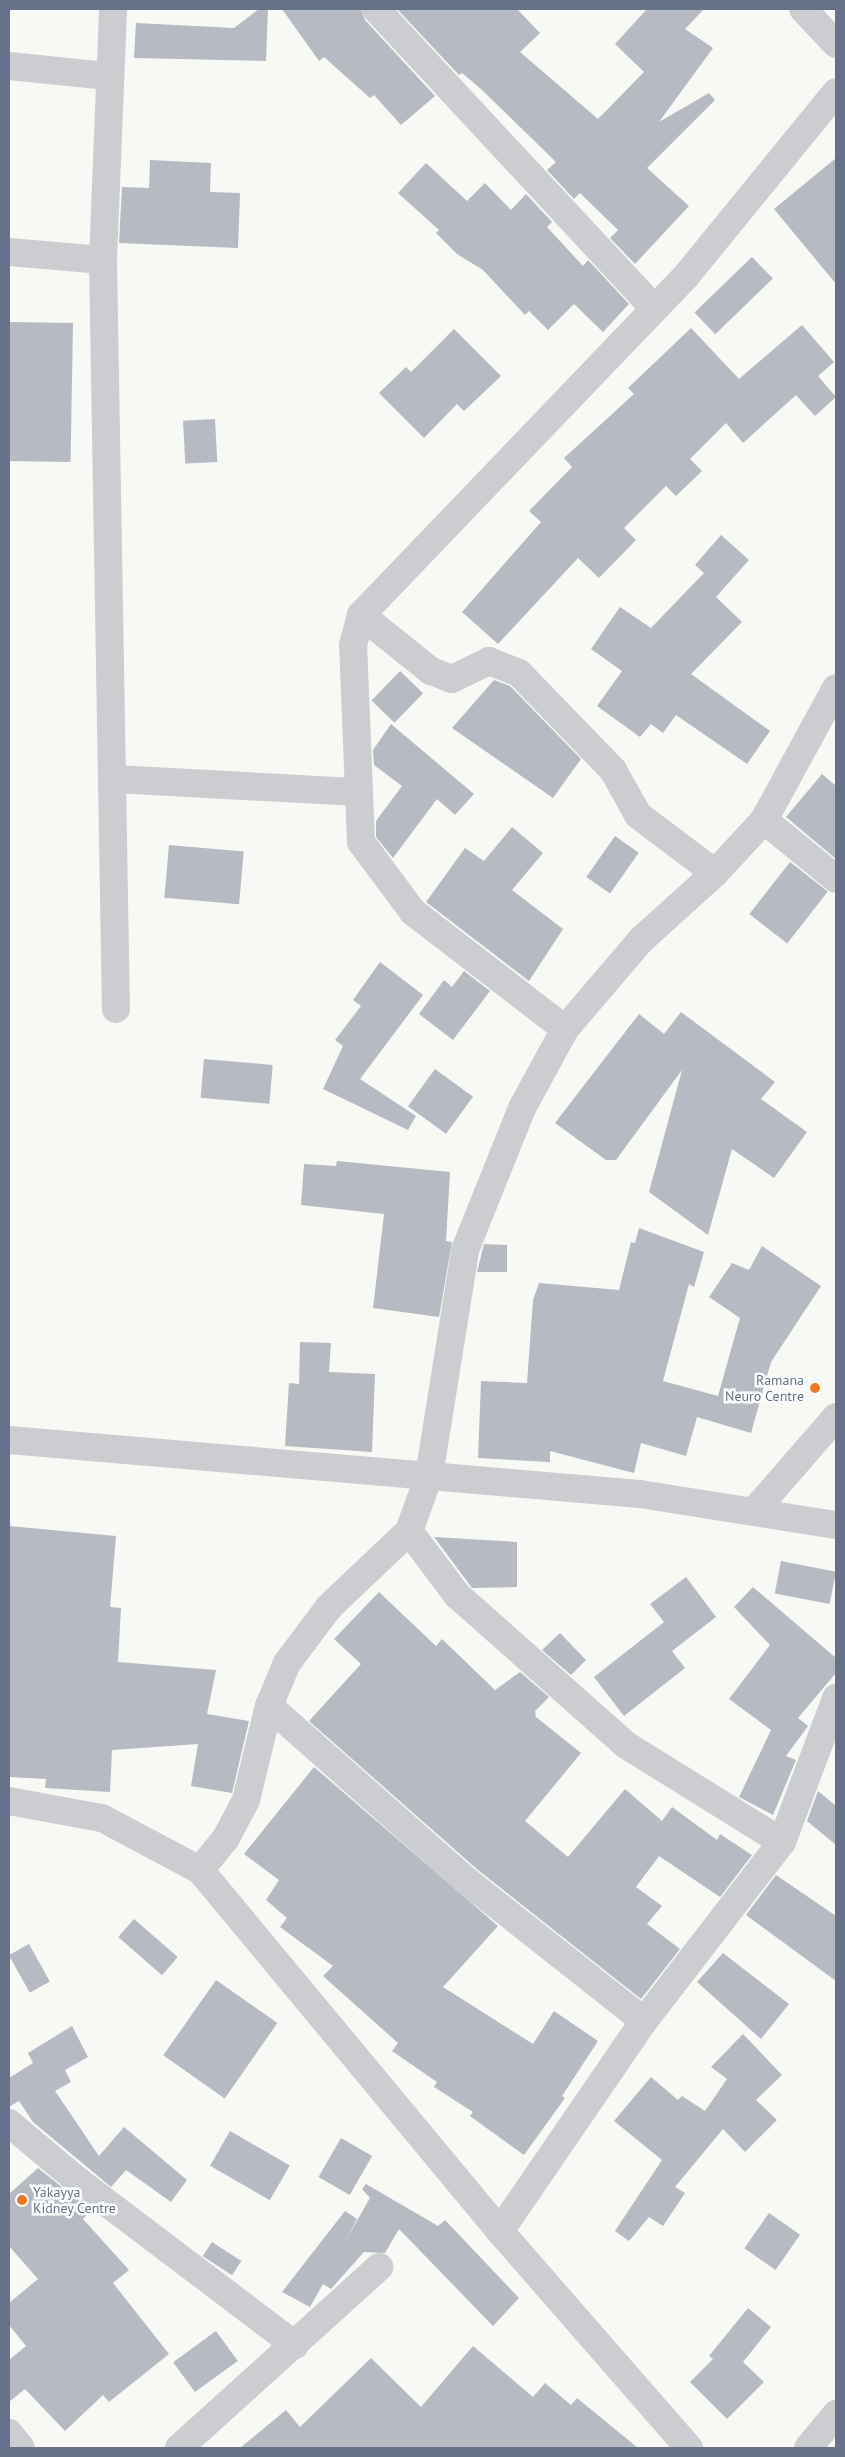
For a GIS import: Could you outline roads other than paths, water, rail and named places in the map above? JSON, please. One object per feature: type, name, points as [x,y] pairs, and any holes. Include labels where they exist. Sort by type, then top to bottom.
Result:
[{"type":"street","points":[[113,9],[108,76],[103,260],[115,779],[116,1010]]},
{"type":"street","points":[[376,9],[654,308]]},
{"type":"street","points":[[803,9],[836,44]]},
{"type":"street","points":[[9,66],[108,76]]},
{"type":"street","points":[[565,1029],[413,912],[361,842],[353,645],[361,615],[654,308],[836,92]]},
{"type":"street","points":[[9,252],[103,260]]},
{"type":"street","points":[[361,615],[431,671],[452,679],[489,662],[519,672],[613,770],[638,815],[715,873]]},
{"type":"street","points":[[200,1870],[226,1838],[246,1800],[269,1706],[287,1663],[329,1607],[408,1531],[429,1476],[465,1250],[500,1154],[565,1029],[642,939],[715,873],[764,820],[833,701]]},
{"type":"street","points":[[115,779],[358,792]]},
{"type":"street","points":[[764,820],[836,879]]},
{"type":"street","points":[[756,1509],[836,1417]]},
{"type":"street","points":[[9,1440],[640,1494],[756,1509],[836,1525]]},
{"type":"street","points":[[408,1531],[458,1595],[626,1745],[782,1842]]},
{"type":"street","points":[[500,2230],[644,2022],[782,1842],[836,1698]]},
{"type":"street","points":[[269,1706],[468,1882],[644,2022]]},
{"type":"street","points":[[9,1801],[102,1818],[200,1870],[500,2230],[690,2448]]},
{"type":"street","points":[[9,2123],[78,2181],[295,2345]]},
{"type":"street","points":[[180,2448],[295,2345],[378,2267]]},
{"type":"street","points":[[808,2448],[836,2414]]},
{"type":"street","points":[[9,2433],[21,2448]]},
{"type":"place","name":"Ramana Neuro Centre","points":[[815,1388]]},
{"type":"place","name":"Yakayya Kidney Centre","points":[[22,2200]]}]
